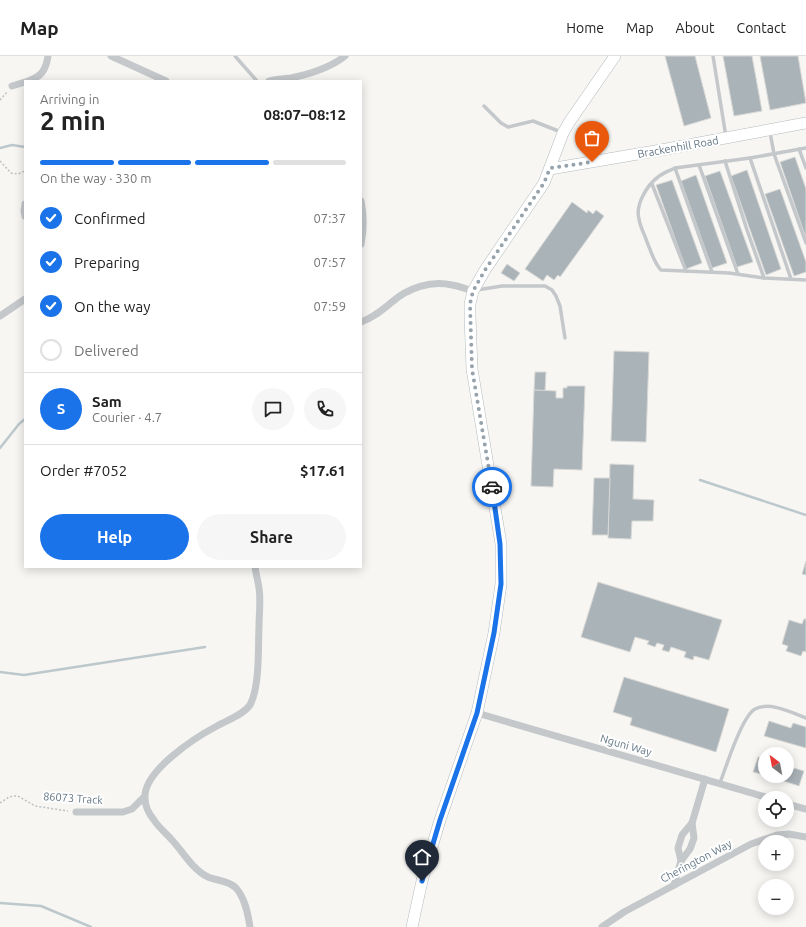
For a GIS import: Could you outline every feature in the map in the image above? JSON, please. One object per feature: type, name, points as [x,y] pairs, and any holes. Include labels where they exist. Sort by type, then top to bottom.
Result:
[{"type":"street","points":[[29,80],[36,78],[44,72],[48,56]]},
{"type":"street","points":[[111,56],[164,80]]},
{"type":"street","points":[[276,80],[320,70],[336,64],[346,56]]},
{"type":"street","points":[[412,927],[422,881],[440,820],[477,713],[494,633],[501,584],[500,544],[472,369],[470,304],[473,291],[485,270],[544,183],[563,133],[615,56]]},
{"type":"street","points":[[12,86],[24,82]]},
{"type":"street","name":"Brackenhill Road","points":[[550,168],[661,150],[806,123]]},
{"type":"street","points":[[362,207],[362,238]]},
{"type":"street","points":[[362,322],[370,319],[394,300],[412,289],[430,284],[451,284],[473,291]]},
{"type":"street","points":[[0,316],[24,300]]},
{"type":"street","points":[[250,927],[248,913],[236,888],[229,882],[208,877],[198,870],[154,821],[146,808],[144,797],[147,787],[158,769],[182,747],[203,733],[239,714],[249,706],[254,696],[258,670],[260,603],[255,568]]},
{"type":"street","name":"Nguni Way","points":[[477,713],[758,795]]},
{"type":"street","points":[[681,861],[678,848],[682,836],[692,822],[705,779]]},
{"type":"street","name":"86073 Track","points":[[76,812],[123,812],[132,809],[144,797]]},
{"type":"street","points":[[794,806],[806,809]]},
{"type":"street","points":[[674,885],[681,861],[690,849],[694,838],[692,822]]},
{"type":"street","name":"Cherington Way","points":[[602,927],[624,912],[751,844],[777,835],[789,834],[806,837]]},
{"type":"lane","points":[[235,56],[256,80]]},
{"type":"lane","points":[[713,56],[726,138]]},
{"type":"lane","points":[[484,106],[508,127],[533,121],[563,133]]},
{"type":"lane","points":[[770,130],[774,154],[806,243]]},
{"type":"lane","points":[[806,148],[750,158],[675,168],[661,175],[652,184],[641,200],[638,208],[638,219],[661,270],[686,270],[738,274],[764,278],[806,280]]},
{"type":"lane","points":[[799,149],[806,168]]},
{"type":"lane","points":[[750,158],[791,279]]},
{"type":"lane","points":[[725,161],[764,278]]},
{"type":"lane","points":[[699,165],[738,274]]},
{"type":"lane","points":[[675,168],[712,272]]},
{"type":"lane","points":[[652,184],[686,270]]},
{"type":"lane","points":[[473,291],[502,286],[545,286],[552,290],[556,296],[560,306],[566,338]]},
{"type":"lane","points":[[720,783],[742,727],[748,716],[756,708],[774,707],[806,718]]},
{"type":"path","points":[[0,100],[12,86]]},
{"type":"path","points":[[0,161],[11,173],[18,174],[24,171]]},
{"type":"path","name":"86073 Track","points":[[0,803],[9,797],[18,796],[35,806],[76,812]]},
{"type":"building","points":[[665,56],[695,56],[711,118],[684,126]]},
{"type":"building","points":[[723,56],[752,56],[762,111],[734,116]]},
{"type":"building","points":[[760,56],[798,56],[806,103],[770,110]]},
{"type":"building","points":[[795,157],[806,189],[806,238],[780,162]]},
{"type":"building","points":[[747,170],[781,269],[766,275],[731,176]]},
{"type":"building","points":[[720,171],[753,262],[737,267],[705,176]]},
{"type":"building","points":[[696,175],[727,263],[712,268],[681,181]]},
{"type":"building","points":[[672,180],[702,263],[686,269],[656,185]]},
{"type":"building","points":[[780,189],[806,262],[806,272],[794,276],[765,194]]},
{"type":"building","points":[[572,202],[587,213],[588,210],[593,214],[596,210],[604,216],[560,277],[558,275],[554,280],[547,275],[543,281],[525,269]]},
{"type":"building","points":[[507,264],[520,273],[514,281],[501,273]]},
{"type":"building","points":[[614,351],[649,352],[646,442],[611,441]]},
{"type":"building","points":[[535,372],[546,372],[545,391],[534,390]]},
{"type":"building","points":[[567,386],[585,386],[582,470],[554,469],[553,487],[531,486],[534,390],[556,391],[556,398],[563,398],[563,388],[567,388]]},
{"type":"building","points":[[610,464],[634,465],[633,499],[654,500],[653,521],[632,521],[631,539],[608,538]]},
{"type":"building","points":[[594,478],[610,478],[608,535],[592,535]]},
{"type":"building","points":[[806,561],[806,575],[802,574]]},
{"type":"building","points":[[598,582],[722,620],[709,660],[694,656],[693,660],[684,657],[686,652],[671,647],[669,652],[662,650],[664,645],[657,643],[655,647],[647,644],[649,641],[635,637],[630,652],[581,637]]},
{"type":"building","points":[[804,619],[806,619],[806,652],[803,651],[801,656],[786,651],[788,646],[782,644],[789,620],[802,624]]},
{"type":"building","points":[[624,677],[729,709],[716,752],[630,725],[632,718],[613,712]]},
{"type":"building","points":[[769,721],[791,728],[793,723],[806,727],[806,748],[764,736]]},
{"type":"building","points":[[758,757],[758,773],[753,772]]},
{"type":"building","points":[[794,768],[804,771],[799,786],[790,783],[794,783]]},
{"type":"waterway","points":[[0,148],[12,145],[24,147]]},
{"type":"waterway","points":[[0,448],[24,420]]},
{"type":"waterway","points":[[700,480],[806,515]]},
{"type":"waterway","points":[[0,672],[24,675],[205,647]]},
{"type":"waterway","points":[[0,903],[41,906],[91,927]]},
{"type":"way so far","points":[[492,487],[472,369],[470,304],[473,291],[485,270],[544,183],[550,168],[592,162]]},
{"type":"route","points":[[422,881],[440,820],[477,713],[494,633],[501,584],[500,544],[492,487]]}]
